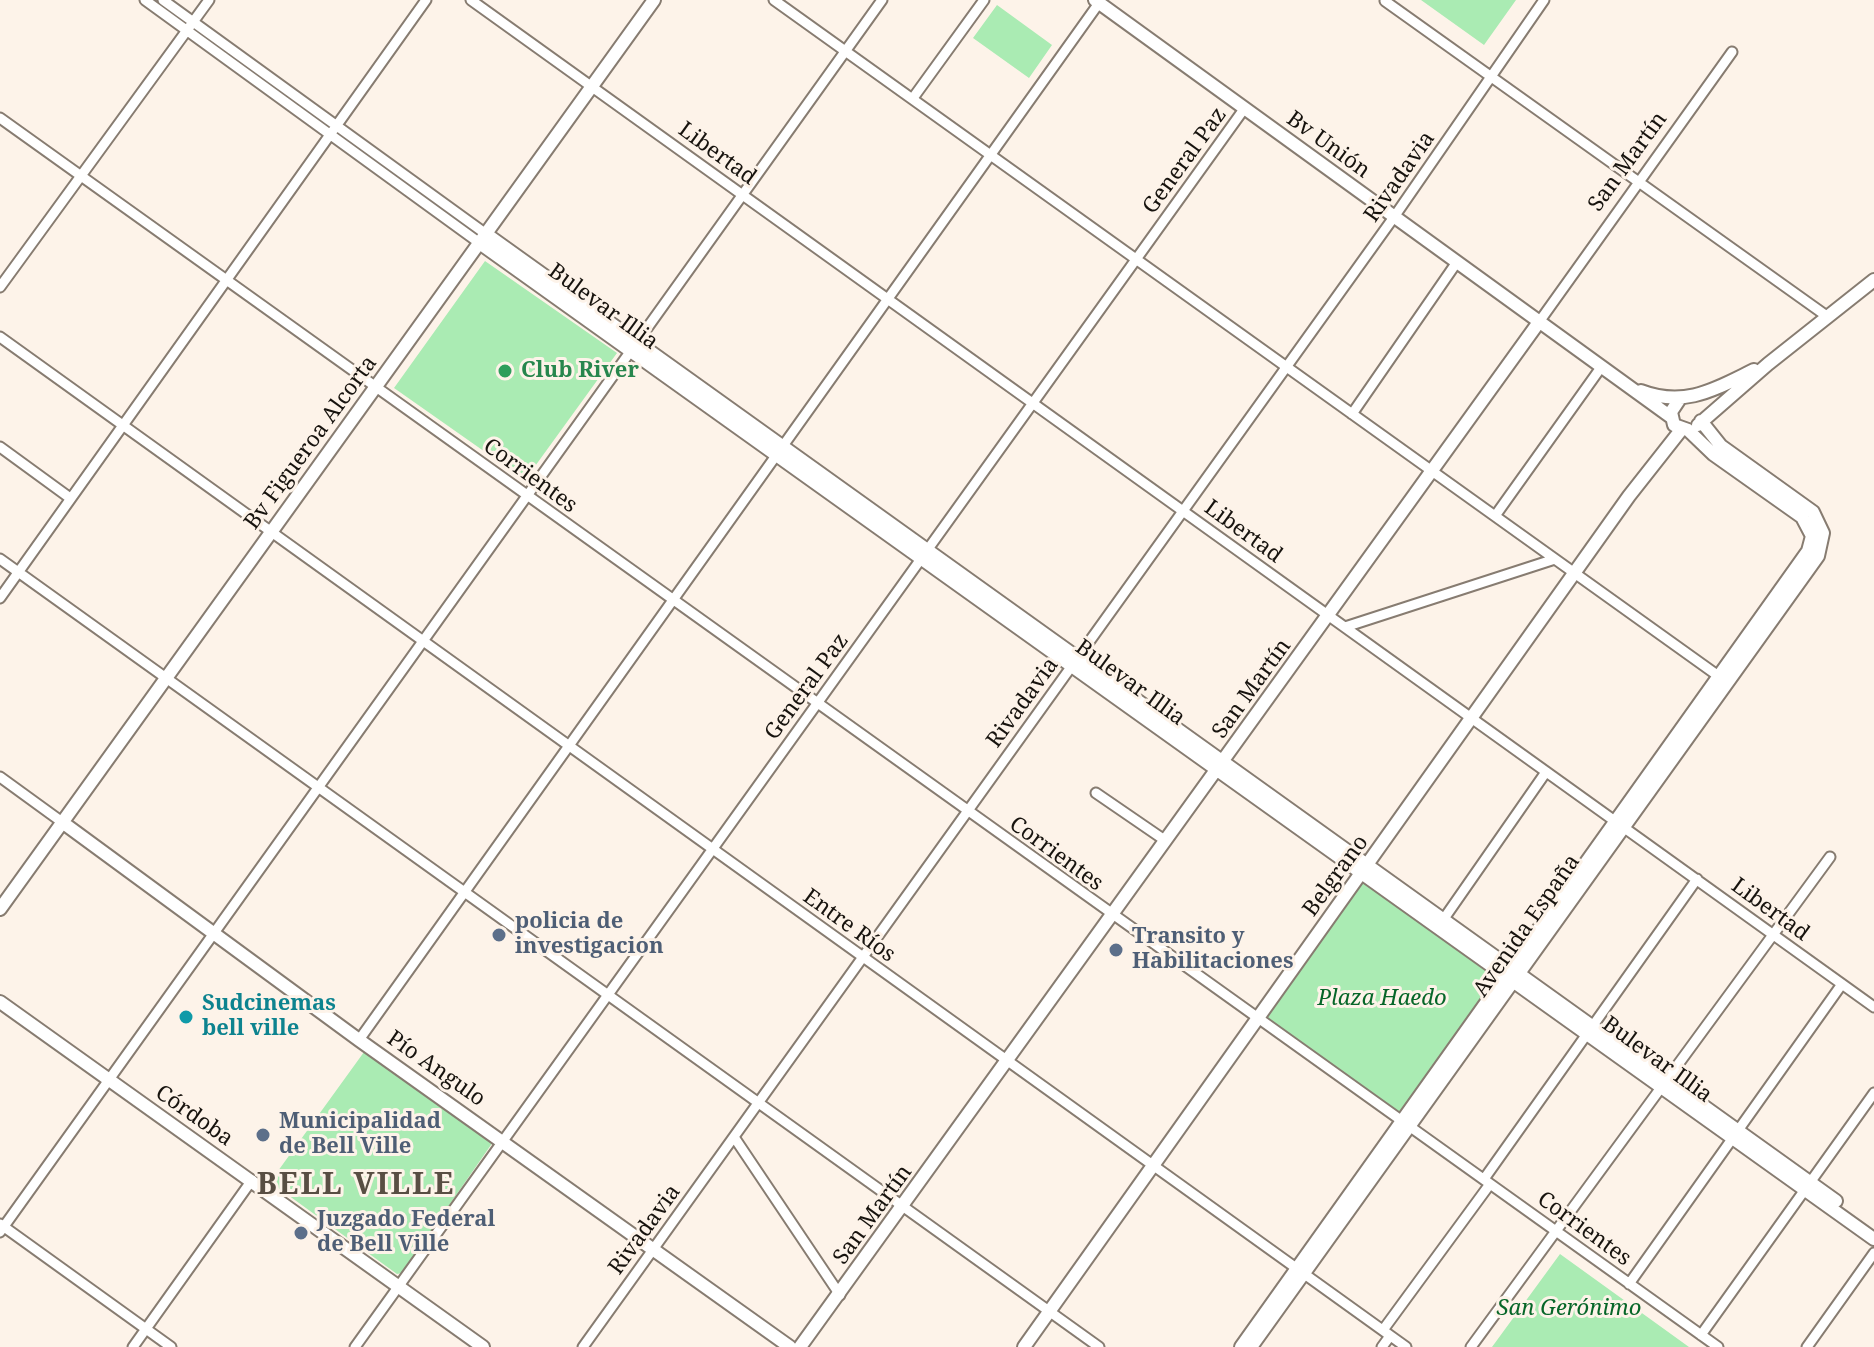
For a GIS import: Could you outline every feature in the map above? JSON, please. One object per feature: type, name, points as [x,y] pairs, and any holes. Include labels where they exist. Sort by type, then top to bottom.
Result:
[{"type":"street","points":[[145,0],[190,26],[483,239]]},
{"type":"street","points":[[163,0],[190,26]]},
{"type":"street","points":[[0,287],[209,0]]},
{"type":"street","points":[[0,598],[426,0]]},
{"type":"street","name":"Libertad","points":[[471,0],[1874,1007]]},
{"type":"street","name":"Bv Figueroa Alcorta","points":[[0,909],[654,0]]},
{"type":"street","points":[[774,0],[1723,679]]},
{"type":"street","points":[[171,1347],[1,1228],[882,0]]},
{"type":"street","points":[[913,98],[984,0]]},
{"type":"street","name":"Rivadavia","points":[[583,1347],[1394,217],[1544,0]]},
{"type":"street","points":[[1385,1],[1828,317]]},
{"type":"street","points":[[359,1040],[1097,2]]},
{"type":"street","name":"Bv Unión","points":[[1097,2],[1671,417]]},
{"type":"street","name":"San Martín","points":[[800,1347],[904,1207],[1732,52]]},
{"type":"street","name":"General Paz","points":[[355,1347],[1244,109]]},
{"type":"street","name":"Corrientes","points":[[0,118],[1718,1347]]},
{"type":"street","name":"Bulevar Illia","points":[[483,239],[1589,1029],[1807,1186],[1874,1239]]},
{"type":"street","points":[[1352,414],[1457,262]]},
{"type":"street","points":[[1685,430],[1702,420],[1874,280]]},
{"type":"street","name":"Entre Ríos","points":[[0,337],[1406,1347]]},
{"type":"street","points":[[1768,364],[1686,399],[1672,407],[1671,417],[1713,454],[1816,525]]},
{"type":"street","points":[[1495,516],[1602,366]]},
{"type":"street","points":[[1630,387],[1686,399],[1701,407],[1702,420],[1721,446],[1813,512],[1816,525]]},
{"type":"street","name":"Belgrano","points":[[1024,1347],[1575,573],[1685,430]]},
{"type":"street","points":[[0,447],[70,498]]},
{"type":"street","name":"Avenida España","points":[[1241,1347],[1512,976],[1617,824],[1818,556],[1823,544],[1816,525]]},
{"type":"street","points":[[0,559],[1099,1347]]},
{"type":"street","points":[[1345,627],[1555,559]]},
{"type":"street","points":[[1443,920],[1546,772]]},
{"type":"street","points":[[0,777],[62,822]]},
{"type":"street","points":[[1096,793],[1166,841]]},
{"type":"street","name":"Pío Angulo","points":[[62,822],[359,1040],[790,1347]]},
{"type":"street","points":[[1471,1347],[1830,857]]},
{"type":"street","name":"Bulevar Illia","points":[[1365,870],[1443,920],[1512,976]]},
{"type":"street","points":[[1382,1347],[1387,1333],[1589,1029],[1697,879]]},
{"type":"street","points":[[1629,1284],[1842,984]]},
{"type":"street","name":"Córdoba","points":[[0,1002],[252,1180],[398,1287],[464,1342],[483,1347]]},
{"type":"street","points":[[1701,1335],[1872,1098]]},
{"type":"street","points":[[734,1137],[840,1295]]},
{"type":"street","points":[[133,1347],[252,1180]]},
{"type":"street","name":"Bulevar Illia","points":[[1807,1186],[1874,1229]]},
{"type":"street","points":[[1807,1347],[1874,1253]]},
{"type":"street","name":"Avenida España","points":[[1251,1347],[1299,1271]]},
{"type":"green space","points":[[1421,0],[1516,0],[1484,45]]},
{"type":"green space","points":[[997,5],[1052,45],[1029,78],[973,38]]},
{"type":"green space","name":"Club River","points":[[485,261],[617,353],[525,480],[394,388]]},
{"type":"green space","name":"Plaza Haedo","points":[[1364,879],[1500,976],[1400,1117],[1265,1021]]},
{"type":"green space","points":[[364,1052],[493,1142],[402,1273],[397,1274],[270,1182]]},
{"type":"green space","name":"San Gerónimo","points":[[1560,1254],[1689,1347],[1492,1347]]},
{"type":"place","name":"Club River","points":[[505,371]]},
{"type":"place","name":"policia de investigacion","points":[[499,935]]},
{"type":"place","name":"Transito y Habilitaciones","points":[[1116,950]]},
{"type":"place","name":"Sudcinemas bell ville","points":[[186,1017]]},
{"type":"place","name":"Municipalidad de Bell Ville","points":[[263,1135]]},
{"type":"place","name":"Juzgado Federal de Bell Ville","points":[[301,1233]]},
{"type":"district","name":"BELL VILLE","points":[[356,1185]]}]
